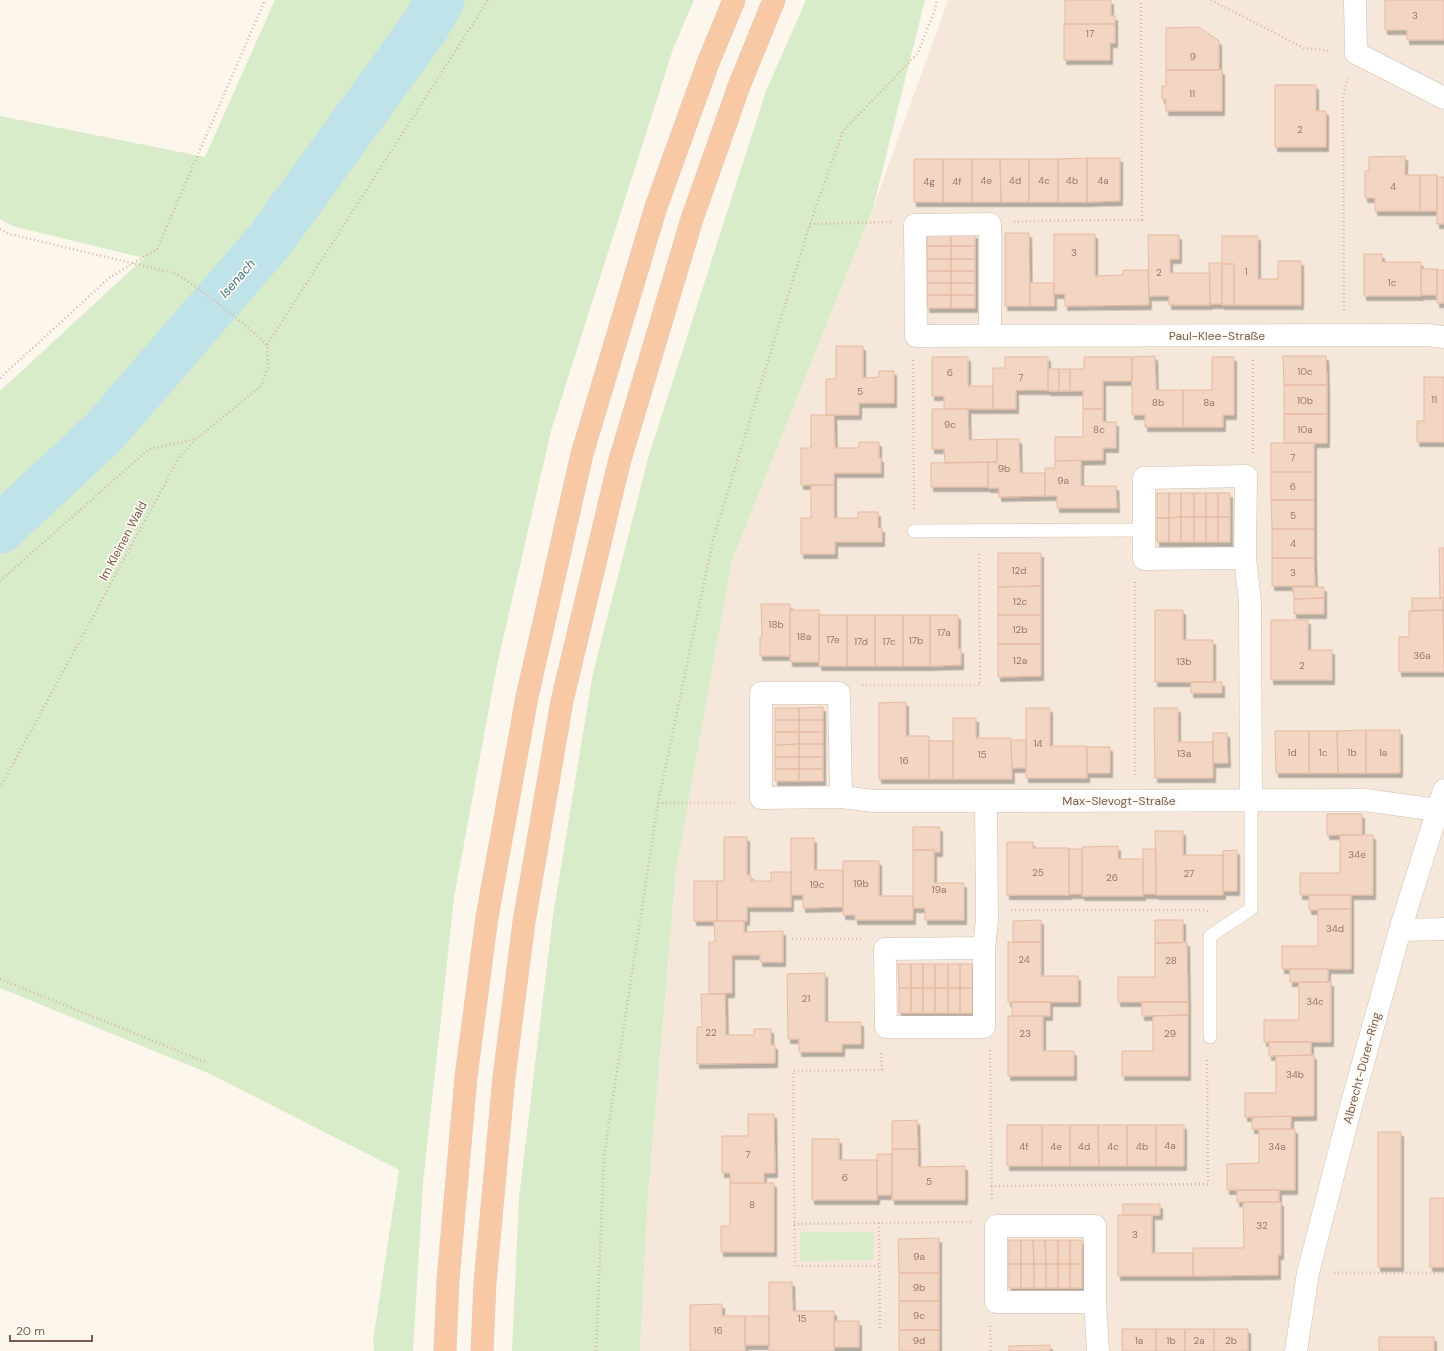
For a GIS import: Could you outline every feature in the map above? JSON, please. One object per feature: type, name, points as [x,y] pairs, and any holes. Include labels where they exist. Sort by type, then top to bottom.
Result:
[{"type":"highway","points":[[445,1351],[448,1280],[466,1077],[487,917],[527,697],[584,447],[656,207],[708,63],[734,0]]},
{"type":"highway","points":[[482,1351],[485,1283],[504,1077],[524,922],[562,701],[619,462],[692,219],[739,86],[774,0]]},
{"type":"street","points":[[1355,0],[1356,53],[1444,98]]},
{"type":"street","points":[[916,336],[915,225],[990,224],[990,336]]},
{"type":"street","name":"Paul-Klee-Straße","points":[[916,336],[1427,335],[1444,337]]},
{"type":"street","points":[[1245,558],[1144,559],[1144,478],[1246,476],[1245,558],[1250,602],[1251,800]]},
{"type":"street","points":[[761,798],[761,693],[839,693],[841,797]]},
{"type":"street","name":"Albrecht-Dürer-Ring","points":[[1296,1351],[1308,1273],[1350,1110],[1400,930],[1444,790]]},
{"type":"street","name":"Max-Slevogt-Straße","points":[[761,798],[841,797],[874,801],[1366,800],[1437,810]]},
{"type":"street","points":[[984,948],[885,949],[886,1027],[984,1027],[984,948],[987,920],[986,801]]},
{"type":"street","points":[[1400,930],[1444,930]]},
{"type":"street","points":[[1095,1302],[996,1302],[994,1224],[1095,1226],[1095,1302],[1098,1351]]},
{"type":"lane","points":[[914,531],[1144,530]]},
{"type":"lane","points":[[1210,1037],[1210,936],[1251,909],[1251,800]]},
{"type":"path","points":[[0,378],[109,278],[157,248],[265,0]]},
{"type":"path","points":[[0,229],[9,234],[174,273],[199,288],[249,328],[267,345],[488,0]]},
{"type":"path","points":[[596,1351],[604,1156],[658,804],[713,540],[810,224],[843,131],[918,53],[934,12],[937,0]]},
{"type":"path","points":[[990,224],[1030,221],[1142,220],[1142,0]]},
{"type":"path","points":[[1211,0],[1304,48],[1356,53],[1343,96],[1344,336]]},
{"type":"path","points":[[810,224],[896,222],[915,225]]},
{"type":"path","points":[[914,531],[913,346],[916,336]]},
{"type":"path","points":[[1246,476],[1253,462],[1253,336]]},
{"type":"path","name":"Im Kleinen Wald","points":[[0,788],[180,456],[196,439],[261,386],[268,366],[267,345]]},
{"type":"path","points":[[0,581],[149,449],[196,439]]},
{"type":"path","points":[[839,693],[849,685],[980,685],[979,531]]},
{"type":"path","points":[[1135,801],[1135,572],[1144,559]]},
{"type":"path","points":[[658,804],[747,803],[761,798]]},
{"type":"path","points":[[987,910],[1205,910],[1231,922]]},
{"type":"path","points":[[792,939],[876,939],[885,949]]},
{"type":"path","points":[[0,979],[208,1063]]},
{"type":"path","points":[[879,1266],[795,1266],[794,1071],[882,1070],[881,1040],[886,1027]]},
{"type":"path","points":[[794,1224],[994,1224],[989,1039],[984,1027]]},
{"type":"path","points":[[992,1186],[1208,1184],[1207,1043],[1210,1037]]},
{"type":"path","points":[[879,1223],[880,1329]]},
{"type":"path","points":[[1308,1273],[1444,1273]]},
{"type":"shaded area","points":[[948,0],[1444,0],[1444,1351],[640,1351],[648,1195],[676,871],[732,560],[873,208]]},
{"type":"green space","points":[[275,0],[694,0],[673,49],[551,431],[497,665],[454,898],[423,1183],[413,1351],[374,1351],[373,1341],[399,1170],[208,1073],[0,988],[0,391],[144,258],[12,226],[0,219],[0,116],[205,157]]},
{"type":"green space","points":[[806,0],[925,0],[873,208],[732,560],[676,871],[648,1195],[640,1351],[512,1351],[519,1198],[553,915],[593,673],[649,455],[766,91]]},
{"type":"green space","points":[[800,1232],[873,1232],[873,1260],[800,1261]]},
{"type":"building","points":[[1065,0],[1111,0],[1111,16],[1115,16],[1115,24],[1065,24]]},
{"type":"building","points":[[1385,0],[1444,0],[1444,40],[1407,40],[1407,30],[1385,30]]},
{"type":"building","points":[[1064,24],[1115,24],[1115,43],[1110,43],[1110,60],[1064,60]]},
{"type":"building","points":[[1199,27],[1219,41],[1219,70],[1166,70],[1166,28]]},
{"type":"building","points":[[1166,70],[1222,70],[1222,111],[1166,111],[1166,99],[1162,99],[1162,86],[1166,86]]},
{"type":"building","points":[[1275,85],[1316,85],[1316,111],[1326,111],[1326,147],[1275,147]]},
{"type":"building","points":[[1405,156],[1405,175],[1420,175],[1420,211],[1375,211],[1375,198],[1365,198],[1365,171],[1369,171],[1369,157]]},
{"type":"building","points":[[1087,158],[1120,158],[1120,201],[1087,202]]},
{"type":"building","points":[[1087,158],[1087,202],[1058,202],[1058,159]]},
{"type":"building","points":[[914,159],[943,159],[943,202],[914,202]]},
{"type":"building","points":[[943,159],[972,159],[972,202],[943,202]]},
{"type":"building","points":[[972,159],[1000,159],[1001,202],[972,202]]},
{"type":"building","points":[[1000,159],[1029,159],[1029,202],[1001,202]]},
{"type":"building","points":[[1029,159],[1058,159],[1058,202],[1029,202]]},
{"type":"building","points":[[1420,175],[1437,175],[1437,211],[1420,211]]},
{"type":"building","points":[[1437,177],[1444,177],[1444,224],[1437,224]]},
{"type":"building","points":[[1005,233],[1029,233],[1030,306],[1005,306]]},
{"type":"building","points":[[927,234],[951,234],[951,246],[927,246]]},
{"type":"building","points":[[951,234],[975,234],[975,246],[951,246]]},
{"type":"building","points":[[1054,234],[1095,234],[1095,276],[1123,275],[1123,270],[1148,270],[1149,305],[1065,306],[1065,294],[1054,294]]},
{"type":"building","points":[[1148,235],[1179,235],[1179,259],[1170,259],[1170,273],[1210,273],[1210,305],[1169,305],[1169,296],[1149,296]]},
{"type":"building","points":[[1222,236],[1258,236],[1258,279],[1278,279],[1278,261],[1301,261],[1301,305],[1234,305],[1234,264],[1222,264]]},
{"type":"building","points":[[927,246],[951,246],[951,259],[927,259]]},
{"type":"building","points":[[951,246],[975,246],[975,259],[951,259]]},
{"type":"building","points":[[1364,254],[1382,254],[1382,262],[1421,262],[1421,296],[1364,296]]},
{"type":"building","points":[[927,259],[951,259],[951,271],[927,271]]},
{"type":"building","points":[[951,259],[975,259],[975,271],[951,271]]},
{"type":"building","points":[[1209,263],[1222,263],[1222,304],[1210,304]]},
{"type":"building","points":[[1222,264],[1234,264],[1234,305],[1222,305]]},
{"type":"building","points":[[1421,269],[1437,269],[1437,295],[1421,295]]},
{"type":"building","points":[[1437,270],[1444,270],[1444,303],[1437,303]]},
{"type":"building","points":[[927,271],[951,271],[951,283],[927,283]]},
{"type":"building","points":[[951,271],[975,271],[975,283],[951,283]]},
{"type":"building","points":[[927,283],[951,283],[951,295],[927,295]]},
{"type":"building","points":[[951,283],[975,283],[975,295],[951,295]]},
{"type":"building","points":[[1030,283],[1054,283],[1054,306],[1030,306]]},
{"type":"building","points":[[927,295],[951,295],[951,308],[927,308]]},
{"type":"building","points":[[951,295],[975,295],[975,308],[951,308]]},
{"type":"building","points":[[836,346],[863,346],[863,378],[879,377],[879,371],[894,371],[894,403],[859,403],[859,415],[826,415],[826,379],[836,379]]},
{"type":"building","points":[[1155,356],[1156,390],[1183,390],[1183,427],[1145,427],[1145,415],[1132,415],[1132,357]]},
{"type":"building","points":[[1283,356],[1326,356],[1327,385],[1284,385]]},
{"type":"building","points":[[932,357],[968,357],[968,386],[993,386],[993,409],[944,409],[944,396],[932,396]]},
{"type":"building","points":[[1005,357],[1048,357],[1048,390],[1016,390],[1016,409],[993,409],[993,368],[1005,368]]},
{"type":"building","points":[[1084,357],[1132,357],[1132,381],[1103,381],[1103,409],[1083,409],[1083,391],[1070,391],[1070,369],[1084,369]]},
{"type":"building","points":[[1212,357],[1234,357],[1234,415],[1223,415],[1223,427],[1183,427],[1183,390],[1212,390]]},
{"type":"building","points":[[1048,369],[1059,369],[1059,391],[1048,391]]},
{"type":"building","points":[[1059,369],[1070,369],[1070,391],[1059,391]]},
{"type":"building","points":[[1424,377],[1444,377],[1444,442],[1417,442],[1417,421],[1424,421]]},
{"type":"building","points":[[1284,385],[1327,385],[1327,414],[1284,414]]},
{"type":"building","points":[[932,409],[968,409],[969,440],[997,439],[997,462],[945,463],[944,449],[932,449]]},
{"type":"building","points":[[1083,409],[1103,409],[1103,422],[1116,422],[1116,448],[1103,448],[1103,460],[1055,461],[1055,437],[1083,437]]},
{"type":"building","points":[[1284,414],[1327,414],[1327,443],[1284,443]]},
{"type":"building","points":[[811,415],[834,415],[835,448],[859,448],[859,442],[879,442],[881,473],[834,473],[834,485],[801,485],[801,448],[811,448]]},
{"type":"building","points":[[997,439],[1019,439],[1020,473],[1045,473],[1045,496],[999,497],[999,488],[988,488],[988,462],[997,462]]},
{"type":"building","points":[[1271,443],[1314,443],[1314,472],[1271,472]]},
{"type":"building","points":[[1081,460],[1081,486],[1116,486],[1117,508],[1057,508],[1057,496],[1045,496],[1045,468],[1055,468],[1055,461]]},
{"type":"building","points":[[988,462],[988,487],[931,487],[931,463]]},
{"type":"building","points":[[1271,472],[1314,472],[1314,500],[1271,500]]},
{"type":"building","points":[[811,485],[834,485],[834,518],[858,518],[858,512],[878,512],[878,528],[882,528],[882,542],[835,542],[835,554],[801,554],[801,518],[811,518]]},
{"type":"building","points":[[1157,493],[1169,493],[1169,518],[1157,518]]},
{"type":"building","points":[[1169,493],[1181,493],[1181,517],[1169,518]]},
{"type":"building","points":[[1181,493],[1194,493],[1194,517],[1181,517]]},
{"type":"building","points":[[1194,493],[1206,493],[1206,517],[1194,517]]},
{"type":"building","points":[[1206,493],[1218,493],[1218,517],[1206,517]]},
{"type":"building","points":[[1218,493],[1230,493],[1230,517],[1218,517]]},
{"type":"building","points":[[1271,500],[1314,500],[1314,529],[1272,529]]},
{"type":"building","points":[[1181,517],[1194,517],[1194,542],[1181,542]]},
{"type":"building","points":[[1181,517],[1181,542],[1169,542],[1169,518]]},
{"type":"building","points":[[1194,517],[1206,517],[1206,542],[1194,542]]},
{"type":"building","points":[[1206,517],[1218,517],[1218,542],[1206,542]]},
{"type":"building","points":[[1218,517],[1230,517],[1230,542],[1218,542]]},
{"type":"building","points":[[1157,518],[1169,518],[1169,542],[1157,542]]},
{"type":"building","points":[[1272,529],[1314,529],[1314,558],[1272,558]]},
{"type":"building","points":[[1439,548],[1444,548],[1444,598],[1440,598]]},
{"type":"building","points":[[998,553],[1041,553],[1041,586],[998,587]]},
{"type":"building","points":[[1272,558],[1314,558],[1315,586],[1272,586]]},
{"type":"building","points":[[1041,586],[1041,615],[998,615],[998,587]]},
{"type":"building","points":[[1293,587],[1324,587],[1324,598],[1294,599]]},
{"type":"building","points":[[1324,598],[1324,614],[1294,614],[1294,599]]},
{"type":"building","points":[[1412,598],[1443,598],[1443,610],[1412,611]]},
{"type":"building","points":[[761,604],[790,604],[790,656],[760,656],[760,637],[762,637]]},
{"type":"building","points":[[790,610],[819,610],[819,662],[790,662]]},
{"type":"building","points":[[1155,610],[1183,610],[1183,640],[1213,640],[1213,682],[1155,682]]},
{"type":"building","points":[[1443,610],[1444,672],[1399,672],[1399,637],[1409,637],[1409,611]]},
{"type":"building","points":[[819,615],[847,615],[847,666],[819,666]]},
{"type":"building","points":[[847,615],[875,615],[875,666],[847,666]]},
{"type":"building","points":[[875,615],[903,615],[903,666],[875,666]]},
{"type":"building","points":[[903,615],[930,615],[930,666],[903,666]]},
{"type":"building","points":[[930,615],[958,615],[958,649],[961,649],[961,665],[930,666]]},
{"type":"building","points":[[998,615],[1041,615],[1041,644],[998,644]]},
{"type":"building","points":[[1271,620],[1308,620],[1308,650],[1332,650],[1332,680],[1271,680]]},
{"type":"building","points":[[998,644],[1041,644],[1041,676],[998,677]]},
{"type":"building","points":[[1191,682],[1222,682],[1222,693],[1191,693]]},
{"type":"building","points":[[906,702],[906,736],[929,736],[929,779],[879,779],[879,703]]},
{"type":"building","points":[[823,707],[823,720],[799,720],[799,708]]},
{"type":"building","points":[[775,708],[799,708],[799,720],[775,720]]},
{"type":"building","points":[[1026,708],[1050,708],[1050,746],[1087,746],[1087,778],[1026,778]]},
{"type":"building","points":[[1154,708],[1178,708],[1178,742],[1213,742],[1213,778],[1155,778]]},
{"type":"building","points":[[953,718],[976,718],[976,738],[1011,738],[1012,779],[953,779]]},
{"type":"building","points":[[775,720],[799,720],[799,732],[775,732]]},
{"type":"building","points":[[799,720],[823,720],[823,732],[799,732]]},
{"type":"building","points":[[1366,730],[1400,730],[1400,773],[1366,773]]},
{"type":"building","points":[[1366,730],[1366,773],[1338,773],[1337,731]]},
{"type":"building","points":[[1275,731],[1309,731],[1309,773],[1276,773]]},
{"type":"building","points":[[1309,731],[1337,731],[1338,773],[1309,773]]},
{"type":"building","points":[[775,732],[799,732],[799,744],[775,745]]},
{"type":"building","points":[[799,732],[823,732],[823,744],[799,744]]},
{"type":"building","points":[[1213,733],[1227,733],[1228,763],[1213,763]]},
{"type":"building","points":[[1011,740],[1026,740],[1026,768],[1012,768]]},
{"type":"building","points":[[929,741],[953,741],[953,779],[929,779]]},
{"type":"building","points":[[799,744],[823,744],[823,757],[799,757]]},
{"type":"building","points":[[799,744],[799,757],[775,757],[775,745]]},
{"type":"building","points":[[1087,747],[1110,747],[1110,773],[1087,773]]},
{"type":"building","points":[[775,757],[799,757],[799,769],[775,769]]},
{"type":"building","points":[[799,757],[823,757],[823,769],[799,769]]},
{"type":"building","points":[[775,769],[799,769],[799,781],[775,781]]},
{"type":"building","points":[[799,769],[823,769],[823,781],[799,781]]},
{"type":"building","points":[[1327,814],[1362,814],[1362,835],[1327,835]]},
{"type":"building","points":[[913,827],[940,827],[940,852],[934,852],[934,850],[913,850]]},
{"type":"building","points":[[1155,831],[1183,831],[1183,855],[1223,855],[1223,895],[1156,895]]},
{"type":"building","points":[[1340,835],[1373,835],[1373,895],[1300,895],[1300,873],[1340,873]]},
{"type":"building","points":[[724,837],[747,837],[747,875],[751,875],[751,881],[771,881],[771,872],[791,872],[791,907],[747,907],[747,921],[717,921],[717,881],[724,881]]},
{"type":"building","points":[[791,838],[814,838],[814,870],[843,870],[843,907],[803,908],[803,895],[791,895]]},
{"type":"building","points":[[1007,842],[1033,842],[1033,848],[1069,848],[1069,895],[1007,895]]},
{"type":"building","points":[[1118,846],[1118,859],[1143,859],[1143,896],[1082,896],[1082,847]]},
{"type":"building","points":[[1069,849],[1082,849],[1082,894],[1069,894]]},
{"type":"building","points":[[1143,849],[1156,849],[1156,894],[1143,894]]},
{"type":"building","points":[[913,850],[934,850],[934,883],[964,883],[964,920],[925,920],[925,908],[913,908]]},
{"type":"building","points":[[1237,850],[1237,891],[1223,891],[1223,851]]},
{"type":"building","points":[[843,861],[879,861],[879,896],[913,896],[913,920],[855,920],[855,915],[843,915]]},
{"type":"building","points":[[694,881],[717,881],[717,921],[694,921]]},
{"type":"building","points":[[1309,895],[1351,895],[1351,909],[1309,910]]},
{"type":"building","points":[[1318,909],[1351,909],[1351,969],[1282,969],[1282,946],[1318,946]]},
{"type":"building","points":[[1041,920],[1041,942],[1013,942],[1013,921]]},
{"type":"building","points":[[1155,920],[1183,920],[1183,943],[1155,943]]},
{"type":"building","points":[[714,921],[744,921],[744,932],[783,931],[783,962],[760,962],[760,955],[732,955],[732,993],[709,994],[709,942],[715,942]]},
{"type":"building","points":[[1008,942],[1041,942],[1041,976],[1078,976],[1078,1002],[1008,1002]]},
{"type":"building","points":[[1187,942],[1188,1002],[1118,1002],[1118,977],[1155,977],[1155,943]]},
{"type":"building","points":[[898,964],[911,964],[911,988],[899,988]]},
{"type":"building","points":[[911,964],[923,964],[923,988],[911,988]]},
{"type":"building","points":[[923,964],[935,964],[935,988],[923,988]]},
{"type":"building","points":[[935,964],[948,964],[948,988],[935,988]]},
{"type":"building","points":[[948,964],[960,964],[960,988],[948,988]]},
{"type":"building","points":[[960,964],[972,964],[972,988],[960,988]]},
{"type":"building","points":[[1290,969],[1328,969],[1328,982],[1290,982]]},
{"type":"building","points":[[825,973],[825,1022],[861,1022],[861,1044],[842,1044],[842,1052],[799,1052],[799,1039],[788,1039],[787,974]]},
{"type":"building","points":[[1299,982],[1331,982],[1331,1042],[1264,1042],[1264,1020],[1299,1020]]},
{"type":"building","points":[[899,988],[911,988],[911,1013],[899,1013]]},
{"type":"building","points":[[911,988],[923,988],[923,1013],[911,1013]]},
{"type":"building","points":[[923,988],[935,988],[935,1013],[923,1013]]},
{"type":"building","points":[[935,988],[948,988],[948,1013],[935,1013]]},
{"type":"building","points":[[948,988],[960,988],[960,1013],[948,1013]]},
{"type":"building","points":[[960,988],[972,988],[972,1013],[960,1013]]},
{"type":"building","points":[[701,994],[725,994],[726,1035],[754,1035],[754,1029],[771,1029],[771,1045],[775,1045],[775,1063],[697,1064],[697,1027],[702,1027]]},
{"type":"building","points":[[1012,1002],[1050,1002],[1050,1016],[1012,1016]]},
{"type":"building","points":[[1142,1002],[1188,1002],[1188,1015],[1142,1016]]},
{"type":"building","points":[[1188,1015],[1188,1076],[1122,1076],[1122,1051],[1153,1051],[1153,1016]]},
{"type":"building","points":[[1008,1016],[1043,1016],[1043,1051],[1074,1051],[1074,1076],[1008,1076]]},
{"type":"building","points":[[1269,1042],[1311,1042],[1311,1055],[1269,1056]]},
{"type":"building","points":[[1314,1055],[1314,1116],[1245,1117],[1245,1093],[1276,1093],[1276,1056]]},
{"type":"building","points":[[748,1114],[774,1114],[775,1173],[764,1173],[764,1183],[730,1183],[730,1173],[722,1173],[722,1136],[748,1136]]},
{"type":"building","points":[[1291,1116],[1291,1129],[1252,1129],[1252,1117]]},
{"type":"building","points":[[917,1120],[918,1149],[892,1149],[892,1121]]},
{"type":"building","points":[[1007,1125],[1042,1125],[1042,1166],[1007,1166]]},
{"type":"building","points":[[1042,1125],[1070,1125],[1070,1166],[1042,1166]]},
{"type":"building","points":[[1070,1125],[1098,1125],[1099,1166],[1070,1166]]},
{"type":"building","points":[[1098,1125],[1127,1125],[1127,1166],[1099,1166]]},
{"type":"building","points":[[1127,1125],[1156,1125],[1156,1166],[1127,1166]]},
{"type":"building","points":[[1156,1125],[1184,1125],[1184,1166],[1156,1166]]},
{"type":"building","points":[[1259,1129],[1295,1129],[1295,1190],[1227,1190],[1227,1164],[1259,1163]]},
{"type":"building","points":[[1378,1132],[1401,1132],[1401,1267],[1378,1267]]},
{"type":"building","points":[[812,1139],[839,1139],[839,1160],[877,1160],[877,1200],[812,1200]]},
{"type":"building","points":[[892,1149],[918,1149],[918,1167],[965,1166],[965,1200],[892,1200]]},
{"type":"building","points":[[877,1154],[892,1154],[892,1195],[877,1195]]},
{"type":"building","points":[[730,1183],[774,1183],[774,1252],[721,1252],[721,1226],[730,1226]]},
{"type":"building","points":[[1237,1190],[1279,1190],[1279,1202],[1237,1202]]},
{"type":"building","points":[[1430,1198],[1444,1198],[1444,1267],[1430,1267]]},
{"type":"building","points":[[1243,1202],[1281,1202],[1281,1255],[1278,1255],[1278,1275],[1193,1276],[1193,1248],[1244,1248]]},
{"type":"building","points":[[1123,1204],[1160,1204],[1160,1215],[1123,1215]]},
{"type":"building","points":[[1118,1215],[1152,1215],[1152,1253],[1193,1253],[1193,1276],[1118,1276]]},
{"type":"building","points":[[939,1238],[939,1273],[899,1273],[898,1239]]},
{"type":"building","points":[[1009,1240],[1021,1240],[1021,1264],[1009,1264]]},
{"type":"building","points":[[1021,1240],[1033,1240],[1034,1264],[1021,1264]]},
{"type":"building","points":[[1033,1240],[1045,1240],[1046,1264],[1034,1264]]},
{"type":"building","points":[[1045,1240],[1058,1240],[1058,1264],[1046,1264]]},
{"type":"building","points":[[1058,1240],[1070,1240],[1070,1264],[1058,1264]]},
{"type":"building","points":[[1070,1240],[1082,1240],[1082,1264],[1070,1264]]},
{"type":"building","points":[[1009,1264],[1021,1264],[1021,1288],[1009,1288]]},
{"type":"building","points":[[1021,1264],[1034,1264],[1034,1288],[1021,1288]]},
{"type":"building","points":[[1034,1264],[1046,1264],[1046,1288],[1034,1288]]},
{"type":"building","points":[[1046,1264],[1058,1264],[1058,1288],[1046,1288]]},
{"type":"building","points":[[1058,1264],[1070,1264],[1070,1288],[1058,1288]]},
{"type":"building","points":[[1070,1264],[1082,1264],[1082,1288],[1070,1288]]},
{"type":"building","points":[[899,1273],[939,1273],[939,1301],[899,1301]]},
{"type":"building","points":[[769,1282],[792,1282],[793,1311],[834,1311],[834,1351],[769,1351]]},
{"type":"building","points":[[899,1301],[939,1301],[939,1330],[899,1330]]},
{"type":"building","points":[[722,1304],[722,1316],[745,1316],[745,1351],[690,1351],[690,1305]]},
{"type":"building","points":[[745,1316],[769,1316],[769,1345],[745,1345]]},
{"type":"building","points":[[834,1321],[859,1321],[859,1347],[834,1347]]},
{"type":"building","points":[[1122,1329],[1156,1329],[1156,1351],[1122,1351]]},
{"type":"building","points":[[1156,1329],[1185,1329],[1185,1351],[1156,1351]]},
{"type":"building","points":[[1185,1329],[1214,1329],[1214,1351],[1185,1351]]},
{"type":"building","points":[[1214,1329],[1248,1329],[1248,1351],[1214,1351]]},
{"type":"building","points":[[899,1330],[939,1330],[939,1351],[899,1351]]},
{"type":"building","points":[[1379,1337],[1434,1337],[1434,1351],[1379,1351]]},
{"type":"building","points":[[1050,1345],[1050,1351],[1009,1351],[1009,1346]]},
{"type":"waterway","name":"Isenach","points":[[0,529],[104,432],[270,240],[426,25],[440,0]]}]
